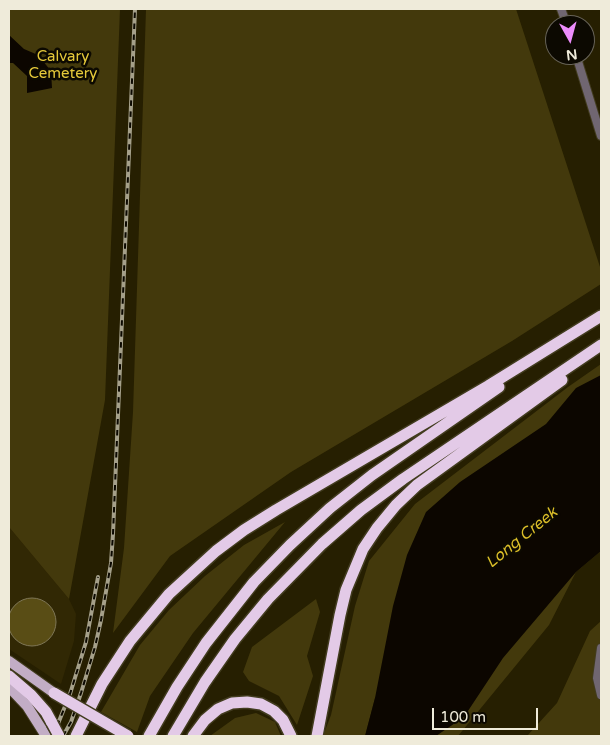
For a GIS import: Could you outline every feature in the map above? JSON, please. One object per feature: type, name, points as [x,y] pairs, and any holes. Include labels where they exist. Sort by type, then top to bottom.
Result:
[{"type":"highway","points":[[76,736],[102,684],[130,641],[169,594],[216,551],[268,515],[488,386],[601,316]]},
{"type":"highway","points":[[149,736],[177,687],[222,622],[254,582],[310,526],[372,474],[601,316]]},
{"type":"highway","points":[[173,736],[205,682],[235,639],[273,593],[322,544],[361,510],[402,479],[599,346]]},
{"type":"highway","points":[[318,736],[346,590],[363,549],[377,528],[396,505],[417,485],[560,382],[584,362],[599,346]]},
{"type":"highway","points":[[9,676],[31,695],[46,712],[59,736]]},
{"type":"highway","points":[[54,693],[128,736]]},
{"type":"highway","points":[[192,736],[205,720],[218,709],[232,703],[247,702],[261,704],[274,711],[283,720],[291,736]]},
{"type":"main road","points":[[9,661],[54,693]]},
{"type":"main road","points":[[9,687],[27,706],[46,736]]},
{"type":"street","points":[[579,65],[601,136]]},
{"type":"street","points":[[601,648],[597,678],[601,695]]},
{"type":"shaded area","points":[[9,527],[69,599],[76,614],[74,641],[61,684],[9,649]]},
{"type":"green space","name":"Calvary Cemetery","points":[[9,9],[120,9],[105,400],[69,599],[9,527]]},
{"type":"green space","points":[[146,9],[516,9],[601,270],[601,284],[512,341],[291,472],[170,556],[113,633],[124,548],[133,412]]},
{"type":"green space","points":[[601,364],[601,453],[375,698],[365,736],[323,736],[331,715],[355,606],[369,561],[415,504]]},
{"type":"green space","points":[[285,522],[193,633],[150,696],[137,732],[101,712],[140,645],[169,610],[205,576],[244,545]]},
{"type":"green space","points":[[601,551],[576,572],[549,625],[458,736],[398,736],[487,597]]},
{"type":"green space","points":[[316,599],[320,612],[307,656],[313,676],[297,725],[279,696],[249,681],[243,672],[252,647]]},
{"type":"green space","points":[[601,621],[601,641],[594,665],[594,681],[601,703],[601,736],[527,736],[557,703],[590,631]]},
{"type":"green space","points":[[256,713],[275,722],[281,736],[210,736],[235,718]]},
{"type":"water","points":[[9,35],[24,49],[38,55],[51,71],[52,88],[27,93],[27,76],[13,63],[9,63]]},
{"type":"water","name":"Long Creek","points":[[601,375],[601,551],[576,572],[503,658],[464,717],[436,736],[365,736],[375,698],[393,606],[407,555],[426,512],[460,482],[546,424],[576,388]]},
{"type":"building","points":[[27,598],[37,598],[46,602],[52,608],[55,613],[55,631],[46,642],[37,646],[27,646],[18,642],[12,636],[8,627],[8,617],[12,608],[18,602]]},
{"type":"railway","points":[[63,736],[71,722],[95,647],[111,563],[135,9]]},
{"type":"railway","points":[[53,736],[70,694],[86,642],[98,577]]}]
